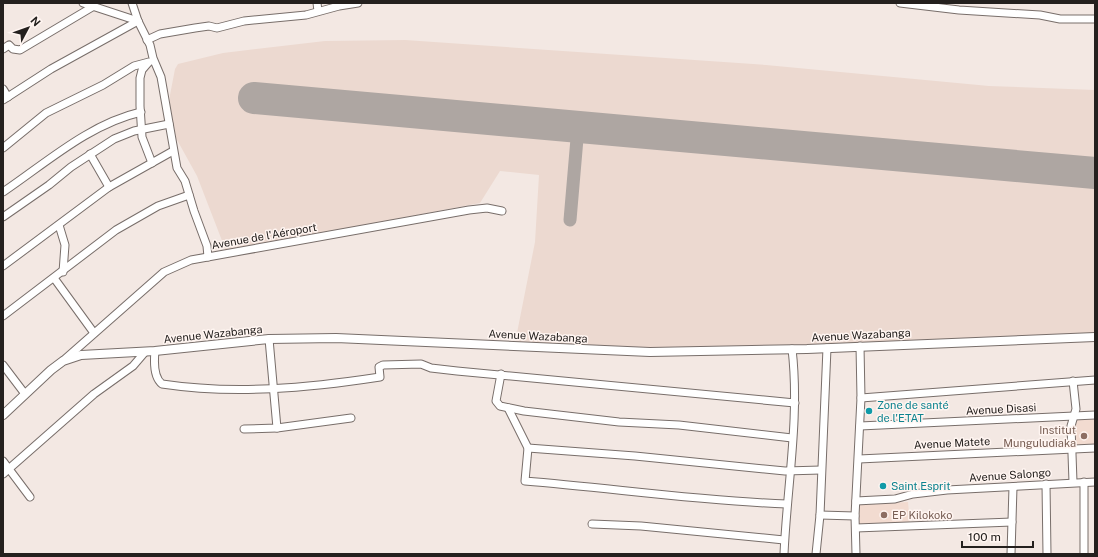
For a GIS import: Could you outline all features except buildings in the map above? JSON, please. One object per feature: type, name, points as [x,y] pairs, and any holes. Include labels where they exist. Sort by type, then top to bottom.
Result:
[{"type":"main road","name":"Avenue Wazabanga","points":[[3,415],[63,361],[90,354],[154,352],[269,339],[336,338],[650,352],[827,348],[1095,337]]},
{"type":"street","points":[[83,3],[138,21]]},
{"type":"street","points":[[132,3],[138,21],[147,40],[151,60],[161,77],[166,97],[173,151],[177,168],[185,182],[208,246],[208,257]]},
{"type":"street","points":[[317,3],[318,11]]},
{"type":"street","points":[[147,40],[160,34],[209,26],[217,28],[244,21],[306,15],[358,3]]},
{"type":"street","points":[[900,3],[959,10],[1040,14],[1060,19],[1095,19]]},
{"type":"street","points":[[3,49],[9,45],[17,50],[20,50],[94,6]]},
{"type":"street","points":[[3,90],[6,98],[51,69],[138,21]]},
{"type":"street","points":[[151,60],[142,70],[140,78],[140,112],[142,137],[152,163]]},
{"type":"street","points":[[3,148],[46,113],[103,85],[134,66],[151,60]]},
{"type":"street","points":[[3,192],[74,142],[131,114],[140,112]]},
{"type":"street","points":[[3,217],[90,154],[123,134],[169,124]]},
{"type":"street","points":[[3,266],[109,187],[173,151]]},
{"type":"street","points":[[90,154],[109,187]]},
{"type":"street","points":[[3,316],[63,272],[116,230],[158,206],[189,195]]},
{"type":"street","name":"Avenue de l'Aéroport","points":[[63,361],[164,272],[191,260],[469,210],[487,208],[502,211]]},
{"type":"street","points":[[59,225],[65,244],[63,272]]},
{"type":"street","points":[[54,278],[94,334]]},
{"type":"street","points":[[269,339],[277,428]]},
{"type":"street","points":[[856,554],[855,516],[861,398],[860,346]]},
{"type":"street","points":[[816,554],[820,515],[827,348]]},
{"type":"street","points":[[784,554],[795,404],[795,378],[792,349]]},
{"type":"street","points":[[3,474],[94,394],[132,366],[145,352]]},
{"type":"street","points":[[154,352],[154,363],[158,378],[162,384],[206,389],[274,388],[334,384],[380,377],[380,366],[394,364],[421,364],[431,368],[457,371],[501,374],[795,404]]},
{"type":"street","points":[[3,365],[25,394]]},
{"type":"street","points":[[501,374],[496,401],[500,406],[524,412],[619,422],[679,425],[792,438]]},
{"type":"street","points":[[861,398],[1095,380]]},
{"type":"street","points":[[1073,381],[1075,417],[1071,426],[1073,482]]},
{"type":"street","points":[[508,408],[528,448],[525,481],[601,487],[687,497],[787,504]]},
{"type":"street","name":"Avenue Disasi","points":[[860,426],[1095,415]]},
{"type":"street","points":[[244,429],[277,428],[351,418]]},
{"type":"street","points":[[528,448],[603,453],[785,471],[821,470]]},
{"type":"street","name":"Avenue Matete","points":[[859,459],[1095,448]]},
{"type":"street","points":[[3,461],[30,497]]},
{"type":"street","points":[[1084,482],[1084,554]]},
{"type":"street","name":"Avenue Salongo","points":[[856,501],[895,499],[913,494],[947,490],[1095,482]]},
{"type":"street","points":[[1046,484],[1048,512],[1047,554]]},
{"type":"street","points":[[1011,554],[1013,487]]},
{"type":"street","points":[[820,515],[855,516]]},
{"type":"street","points":[[856,528],[1012,522]]},
{"type":"street","points":[[592,524],[641,526],[784,540]]},
{"type":"shaded area","points":[[405,40],[766,65],[989,86],[1095,90],[1095,334],[642,351],[515,343],[535,242],[539,175],[500,171],[480,203],[226,251],[197,176],[176,138],[170,106],[170,95],[175,69],[178,64],[223,53],[325,41]]},
{"type":"shaded area","name":"Institut Munguludiaka","points":[[1095,417],[1095,447],[1073,447],[1073,423],[1080,418]]},
{"type":"shaded area","name":"EP Kilokoko","points":[[908,502],[910,524],[859,527],[857,505]]},
{"type":"taxiway","points":[[570,220],[578,127]]},
{"type":"runway","points":[[254,98],[1095,173]]},
{"type":"place","name":"Zone de santé de l'ETAT","points":[[869,411]]},
{"type":"place","name":"Institut Munguludiaka","points":[[1084,436]]},
{"type":"place","name":"Saint Esprit","points":[[883,486]]},
{"type":"place","name":"EP Kilokoko","points":[[884,515]]}]
